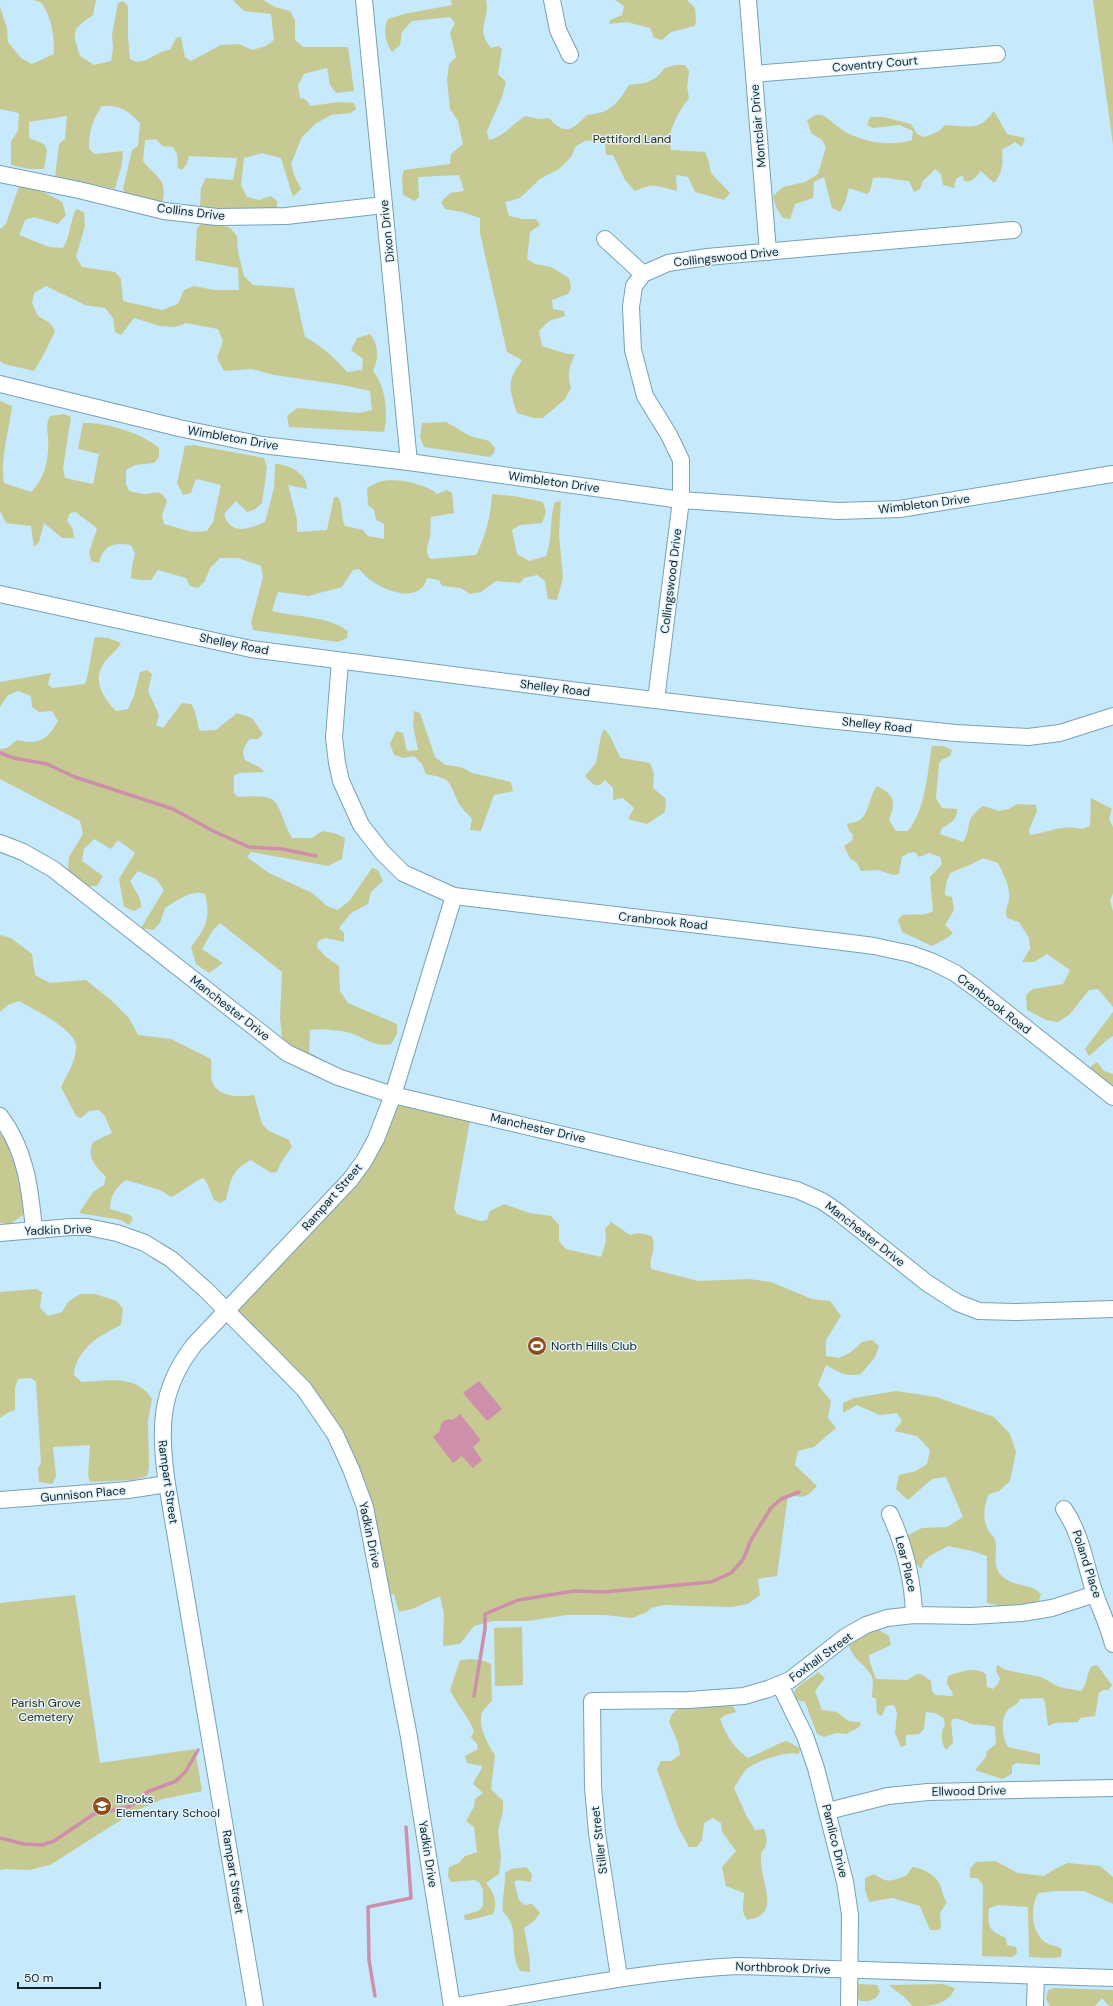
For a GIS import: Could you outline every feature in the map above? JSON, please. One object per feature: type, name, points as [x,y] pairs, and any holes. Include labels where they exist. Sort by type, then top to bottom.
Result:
[{"type":"street","name":"Dixon Drive","points":[[364,0],[409,462]]},
{"type":"street","points":[[552,0],[558,30],[570,55]]},
{"type":"street","name":"Montclair Drive","points":[[748,0],[768,252]]},
{"type":"street","name":"Coventry Court","points":[[754,74],[997,54]]},
{"type":"street","name":"Collins Drive","points":[[0,174],[79,190],[164,211],[217,217],[286,216],[384,205]]},
{"type":"street","name":"Collingswood Drive","points":[[656,700],[681,500],[681,460],[669,435],[645,396],[633,350],[631,307],[634,286],[643,274],[668,262],[1013,230]]},
{"type":"street","points":[[605,238],[643,274]]},
{"type":"street","name":"Wimbleton Drive","points":[[0,384],[225,438],[262,445],[409,462],[681,500],[838,511],[892,510],[1113,474]]},
{"type":"street","name":"Shelley Road","points":[[0,594],[251,649],[656,700],[956,733],[1028,737],[1060,733],[1113,716]]},
{"type":"street","name":"Cranbrook Road","points":[[340,661],[334,743],[341,781],[361,825],[382,852],[403,873],[454,896],[843,942],[874,946],[911,954],[933,962],[955,973],[1113,1097]]},
{"type":"street","name":"Manchester Drive","points":[[0,843],[23,852],[53,869],[287,1053],[338,1078],[393,1095],[798,1190],[822,1201],[838,1212],[934,1287],[958,1303],[979,1311],[1015,1312],[1113,1309]]},
{"type":"street","name":"Rampart Street","points":[[255,2006],[166,1484],[161,1441],[162,1418],[170,1387],[186,1355],[208,1329],[357,1171],[376,1139],[393,1095],[454,896]]},
{"type":"street","points":[[0,1116],[17,1142],[26,1167],[34,1230]]},
{"type":"street","name":"Yadkin Drive","points":[[0,1232],[71,1227],[95,1228],[117,1233],[145,1243],[171,1259],[226,1310],[304,1389],[335,1434],[351,1469],[365,1507],[409,1737],[452,2006]]},
{"type":"street","name":"Gunnison Place","points":[[0,1500],[128,1490],[166,1484]]},
{"type":"street","name":"Poland Place","points":[[1064,1509],[1073,1523],[1095,1594],[1108,1626],[1113,1644]]},
{"type":"street","name":"Lear Place","points":[[890,1514],[906,1553],[914,1590],[914,1615]]},
{"type":"street","name":"Foxhall Street","points":[[592,1701],[715,1699],[744,1696],[780,1685],[798,1675],[845,1637],[866,1625],[887,1618],[914,1615],[971,1616],[1022,1613],[1052,1608],[1095,1594]]},
{"type":"street","name":"Pamlico Drive","points":[[780,1685],[805,1736],[828,1811],[848,1900],[850,1935],[849,2006]]},
{"type":"street","name":"Stiller Street","points":[[592,1701],[593,1787],[595,1814],[619,1977]]},
{"type":"street","name":"Ellwood Drive","points":[[828,1811],[888,1796],[928,1792],[1113,1788]]},
{"type":"street","name":"Northbrook Drive","points":[[456,2006],[619,1977],[700,1968],[738,1966],[1113,1978]]},
{"type":"street","points":[[1035,2006],[1036,1976]]},
{"type":"green space","points":[[33,0],[96,0],[93,15],[81,24],[75,31],[80,56],[94,65],[111,61],[113,48],[112,35],[118,3],[123,1],[128,6],[130,59],[135,61],[146,60],[170,50],[176,38],[181,37],[185,57],[191,61],[221,45],[239,44],[252,50],[266,46],[274,40],[271,14],[244,11],[233,0],[263,0],[275,7],[290,11],[295,20],[295,40],[303,47],[348,47],[354,91],[336,93],[330,85],[327,68],[304,74],[298,85],[300,98],[305,99],[311,106],[339,102],[354,103],[356,109],[350,113],[331,115],[315,124],[302,137],[291,164],[294,175],[301,189],[293,197],[281,158],[262,153],[244,158],[241,185],[247,197],[259,200],[271,196],[277,201],[277,207],[259,211],[249,212],[200,206],[201,188],[206,178],[233,180],[237,158],[189,156],[187,164],[182,170],[178,168],[177,154],[173,147],[162,146],[156,139],[145,140],[143,161],[163,184],[164,196],[162,205],[127,197],[123,189],[132,150],[138,146],[140,123],[127,111],[114,107],[102,106],[96,116],[92,126],[89,149],[95,154],[123,151],[122,164],[115,189],[55,177],[59,144],[65,139],[67,116],[29,122],[29,138],[44,144],[47,151],[44,169],[29,169],[11,165],[11,141],[18,131],[19,113],[0,109],[0,7],[7,28],[8,42],[21,58],[32,64],[54,54],[54,40],[48,15],[42,3]]},
{"type":"green space","name":"Pettiford Land","points":[[451,0],[486,0],[487,9],[483,32],[484,36],[491,48],[499,46],[502,49],[498,74],[506,82],[502,97],[487,131],[489,140],[499,136],[525,116],[539,119],[549,118],[560,128],[569,129],[587,115],[608,110],[617,102],[629,85],[645,83],[656,78],[665,68],[676,65],[685,65],[689,71],[687,87],[689,98],[683,106],[671,130],[671,150],[705,152],[711,173],[730,193],[724,200],[695,192],[688,177],[676,175],[677,191],[660,186],[646,186],[635,191],[625,180],[613,155],[606,155],[605,143],[601,140],[585,141],[576,146],[571,157],[559,169],[540,179],[520,198],[505,202],[509,216],[523,219],[536,219],[540,225],[530,232],[527,259],[535,264],[551,267],[569,278],[571,288],[568,294],[552,300],[553,309],[564,311],[565,316],[549,321],[539,331],[542,346],[567,354],[575,354],[569,371],[571,388],[565,399],[543,418],[534,418],[517,413],[510,385],[513,375],[522,360],[507,352],[480,233],[480,218],[462,212],[445,209],[441,202],[450,193],[464,191],[459,175],[418,177],[419,197],[415,201],[403,195],[402,177],[404,170],[450,164],[451,154],[463,144],[458,121],[450,109],[447,80],[449,64],[456,57],[450,33],[455,23],[450,17],[412,21],[402,32],[400,45],[392,52],[388,45],[385,32],[386,23],[388,19],[404,14],[452,5]]},
{"type":"green space","points":[[615,0],[687,0],[695,8],[695,26],[671,32],[662,40],[654,38],[650,28],[627,22],[609,24],[610,20],[622,15],[624,6]]},
{"type":"green space","points":[[1093,0],[1113,0],[1113,145]]},
{"type":"green space","points":[[994,111],[1007,134],[1025,138],[1022,147],[1015,142],[1002,150],[1002,168],[994,183],[981,171],[974,179],[970,181],[964,181],[963,175],[956,179],[954,188],[943,185],[941,174],[935,169],[923,181],[920,189],[914,192],[909,181],[873,178],[870,191],[867,194],[849,188],[845,203],[840,212],[832,208],[824,177],[814,182],[813,198],[795,204],[790,219],[783,218],[776,207],[773,196],[783,187],[805,182],[818,174],[826,147],[822,140],[811,133],[807,120],[814,116],[822,115],[842,130],[858,138],[876,142],[894,143],[912,140],[913,131],[899,125],[873,128],[867,125],[870,117],[884,117],[911,124],[917,134],[925,137],[939,131],[945,125],[967,127],[978,125],[989,118]]},
{"type":"green space","points":[[19,186],[42,191],[62,202],[66,215],[58,224],[34,217],[25,220],[19,235],[49,247],[63,248],[76,209],[84,212],[85,226],[76,257],[82,267],[115,272],[121,279],[123,301],[162,310],[178,304],[184,290],[194,286],[214,290],[239,290],[238,268],[195,260],[197,228],[203,223],[229,227],[237,236],[238,252],[244,276],[253,285],[294,288],[305,337],[327,352],[347,372],[362,370],[363,359],[351,350],[357,338],[370,334],[375,343],[377,352],[373,371],[380,384],[385,400],[386,417],[384,432],[289,427],[287,416],[297,408],[359,413],[372,410],[370,391],[343,385],[274,375],[252,369],[224,371],[217,358],[223,341],[218,329],[186,323],[175,327],[160,326],[134,318],[121,335],[115,332],[113,318],[105,308],[85,305],[46,286],[34,293],[32,303],[38,316],[50,323],[55,331],[45,351],[34,371],[4,364],[0,361],[0,229],[6,224]]},
{"type":"green space","points":[[0,401],[12,406],[4,454],[4,483],[31,492],[40,480],[46,467],[48,445],[47,426],[50,416],[64,414],[71,417],[63,468],[65,478],[93,484],[99,454],[78,449],[83,423],[102,424],[134,433],[159,448],[159,457],[154,463],[135,465],[126,470],[126,484],[129,491],[144,494],[160,493],[167,501],[162,515],[164,524],[192,532],[207,531],[213,522],[221,485],[196,479],[191,493],[183,495],[177,483],[185,446],[194,445],[264,458],[267,468],[262,503],[254,510],[247,512],[236,501],[224,514],[227,521],[235,528],[241,529],[253,527],[265,522],[274,488],[275,464],[280,464],[297,471],[301,474],[306,484],[307,489],[288,485],[297,519],[297,532],[327,530],[334,497],[338,497],[341,504],[345,526],[363,530],[368,536],[384,539],[384,524],[376,520],[374,510],[368,505],[367,488],[379,482],[393,480],[418,484],[432,490],[437,494],[447,490],[452,493],[454,513],[431,517],[430,537],[427,550],[430,559],[476,555],[483,540],[487,525],[492,494],[514,496],[543,502],[546,512],[542,523],[520,525],[512,530],[517,554],[529,561],[546,556],[550,543],[553,509],[555,502],[561,501],[559,534],[563,578],[557,600],[548,599],[545,581],[537,575],[524,578],[520,583],[496,581],[481,592],[470,594],[461,588],[442,586],[439,580],[427,578],[423,586],[418,591],[402,593],[377,584],[369,579],[359,569],[353,570],[342,587],[308,596],[278,592],[272,611],[321,619],[330,622],[348,631],[347,638],[338,642],[253,630],[251,622],[263,577],[261,566],[238,558],[220,558],[210,568],[205,581],[198,588],[190,586],[186,578],[158,570],[151,580],[140,580],[131,578],[135,554],[131,545],[119,544],[110,546],[103,552],[99,563],[91,561],[89,552],[97,529],[76,512],[70,513],[67,520],[73,530],[74,538],[62,538],[44,523],[39,542],[34,547],[31,526],[6,523],[0,511]]},
{"type":"green space","points":[[446,422],[470,436],[489,441],[495,448],[494,453],[490,457],[424,447],[420,437],[422,423]]},
{"type":"green space","points":[[95,637],[108,638],[121,643],[102,666],[99,679],[104,696],[116,711],[128,709],[134,696],[140,672],[147,670],[152,674],[148,691],[159,715],[156,725],[163,728],[182,703],[191,704],[200,731],[216,730],[237,713],[252,718],[263,734],[258,739],[250,739],[246,744],[243,754],[245,760],[261,768],[264,772],[239,773],[234,776],[234,793],[238,797],[253,796],[271,799],[276,803],[292,838],[312,838],[322,831],[334,833],[345,838],[342,859],[328,866],[251,852],[247,857],[269,873],[312,893],[327,906],[338,910],[350,900],[372,868],[378,870],[383,881],[371,892],[368,904],[351,913],[339,928],[344,933],[344,942],[326,938],[318,941],[317,947],[325,956],[339,966],[340,991],[348,1003],[397,1024],[397,1034],[391,1044],[385,1045],[373,1043],[347,1032],[314,1029],[310,1030],[309,1052],[326,1062],[324,1066],[305,1058],[282,1038],[280,1018],[282,972],[220,923],[213,930],[202,949],[223,963],[209,973],[196,964],[191,947],[206,923],[207,903],[205,894],[195,893],[184,896],[165,908],[160,923],[153,930],[141,928],[164,890],[156,879],[138,871],[130,881],[139,897],[141,907],[134,911],[124,907],[119,879],[135,853],[118,840],[111,849],[94,839],[84,849],[82,861],[103,876],[97,886],[86,886],[68,870],[69,857],[83,834],[80,821],[0,779],[0,749],[7,748],[17,740],[32,742],[42,740],[50,733],[58,721],[52,711],[39,712],[32,707],[31,696],[18,691],[8,695],[0,707],[0,682],[51,673],[48,684],[52,688],[85,684]]},
{"type":"green space","points":[[414,711],[420,713],[435,757],[445,765],[461,767],[472,773],[511,782],[513,791],[494,795],[481,831],[470,830],[472,819],[459,804],[450,785],[445,779],[426,774],[422,764],[414,756],[404,758],[394,755],[390,744],[396,731],[403,733],[407,751],[418,750],[413,725]]},
{"type":"green space","points":[[604,729],[621,758],[650,763],[654,774],[653,788],[666,799],[665,812],[647,824],[628,819],[634,808],[623,798],[613,800],[613,788],[605,780],[600,785],[594,785],[585,776],[596,763],[601,736]]},
{"type":"green space","points":[[932,746],[943,746],[952,750],[950,756],[941,760],[939,764],[936,798],[942,808],[957,809],[957,813],[953,821],[942,828],[940,834],[963,842],[968,832],[969,823],[973,815],[983,806],[999,811],[1009,809],[1017,804],[1036,805],[1037,811],[1029,830],[1030,835],[1062,828],[1069,827],[1082,829],[1090,826],[1091,798],[1112,809],[1109,819],[1113,827],[1113,893],[1110,901],[1113,911],[1113,1007],[1098,989],[1089,990],[1070,1014],[1058,1022],[1046,1020],[1027,1010],[1026,995],[1033,989],[1063,984],[1070,970],[1047,954],[1034,962],[1022,962],[1030,949],[1029,938],[1019,922],[1007,918],[1006,910],[1009,900],[1009,891],[998,863],[983,858],[950,873],[946,884],[945,895],[952,897],[954,910],[945,925],[953,933],[932,946],[902,932],[898,920],[902,915],[922,914],[933,911],[930,877],[942,864],[940,857],[929,853],[919,857],[915,852],[908,853],[902,857],[899,874],[893,875],[878,870],[861,871],[857,863],[850,858],[844,846],[852,841],[853,835],[849,831],[847,824],[859,821],[863,817],[868,808],[872,794],[877,786],[891,796],[893,808],[889,820],[896,831],[908,831],[919,812],[925,790]]},
{"type":"green space","points":[[0,935],[11,938],[32,954],[35,975],[50,983],[86,980],[112,1001],[129,1018],[138,1035],[171,1039],[211,1059],[212,1081],[219,1091],[236,1096],[254,1095],[262,1124],[269,1131],[289,1140],[292,1147],[280,1164],[277,1172],[271,1173],[251,1160],[239,1168],[233,1176],[226,1200],[220,1203],[214,1200],[206,1181],[203,1178],[171,1197],[160,1190],[126,1180],[114,1192],[110,1209],[130,1215],[133,1219],[129,1225],[121,1220],[79,1213],[93,1192],[104,1185],[106,1177],[95,1165],[91,1157],[91,1147],[93,1142],[112,1133],[105,1116],[99,1110],[89,1111],[81,1118],[76,1116],[61,1087],[71,1067],[76,1051],[74,1040],[69,1033],[43,1014],[19,1001],[8,1005],[0,1012]]},
{"type":"green space","points":[[1113,1012],[1113,1036],[1106,1040],[1089,1056],[1085,1049]]},
{"type":"green space","points":[[1097,1062],[1104,1071],[1113,1074],[1113,1092],[1091,1071],[1091,1066]]},
{"type":"green space","name":"North Hills Club","points":[[400,1105],[470,1121],[454,1208],[457,1214],[480,1221],[487,1220],[490,1211],[504,1204],[530,1213],[551,1216],[559,1225],[559,1241],[566,1249],[601,1257],[606,1241],[605,1229],[611,1222],[630,1235],[639,1233],[652,1236],[654,1246],[651,1269],[698,1281],[749,1279],[771,1282],[812,1299],[830,1301],[841,1316],[826,1340],[826,1356],[839,1358],[851,1352],[862,1342],[872,1340],[879,1346],[875,1357],[861,1374],[846,1375],[826,1365],[818,1385],[831,1401],[828,1418],[836,1428],[814,1447],[798,1451],[795,1465],[817,1486],[810,1493],[801,1497],[788,1495],[777,1576],[758,1579],[760,1595],[748,1604],[731,1607],[664,1605],[651,1608],[647,1612],[632,1618],[605,1615],[567,1615],[528,1621],[493,1621],[474,1626],[460,1644],[443,1646],[444,1614],[440,1596],[412,1609],[399,1612],[394,1594],[388,1595],[373,1509],[366,1484],[340,1428],[301,1374],[239,1317],[237,1310],[355,1182],[394,1106]]},
{"type":"green space","points":[[0,1133],[8,1142],[23,1183],[23,1215],[10,1224],[0,1223]]},
{"type":"green space","points":[[36,1289],[42,1292],[40,1308],[48,1316],[62,1312],[68,1302],[80,1294],[95,1294],[117,1301],[123,1309],[121,1325],[97,1338],[84,1350],[79,1358],[74,1375],[82,1382],[111,1380],[130,1382],[145,1391],[152,1399],[148,1421],[149,1467],[147,1476],[134,1480],[90,1482],[88,1475],[90,1445],[53,1447],[56,1477],[52,1484],[39,1482],[38,1469],[41,1462],[36,1382],[31,1378],[18,1379],[15,1388],[15,1410],[0,1418],[0,1292]]},
{"type":"green space","points":[[896,1391],[936,1397],[994,1417],[1010,1434],[1016,1452],[1010,1481],[999,1491],[989,1494],[984,1516],[988,1530],[995,1540],[996,1564],[999,1573],[1008,1581],[1037,1590],[1041,1594],[1038,1603],[1001,1606],[987,1603],[987,1556],[948,1546],[924,1561],[921,1569],[914,1561],[906,1536],[922,1528],[947,1527],[963,1517],[946,1477],[932,1479],[908,1500],[896,1489],[899,1475],[916,1471],[927,1464],[930,1450],[917,1436],[894,1431],[902,1421],[897,1413],[880,1415],[857,1405],[843,1413],[843,1403],[854,1398]]},
{"type":"green space","name":"Parish Grove Cemetery","points":[[75,1595],[100,1763],[195,1749],[202,1791],[163,1799],[135,1811],[50,1865],[29,1870],[0,1870],[0,1603]]},
{"type":"green space","points":[[522,1627],[523,1685],[495,1686],[494,1628]]},
{"type":"green space","points":[[869,1629],[879,1630],[889,1636],[891,1645],[869,1655],[870,1663],[876,1679],[907,1680],[921,1674],[931,1681],[932,1691],[935,1695],[952,1696],[953,1693],[947,1684],[948,1676],[967,1670],[977,1670],[986,1674],[987,1687],[993,1689],[998,1684],[1000,1679],[996,1671],[997,1665],[1006,1670],[1041,1677],[1059,1687],[1081,1691],[1085,1685],[1090,1669],[1092,1666],[1097,1665],[1112,1685],[1108,1690],[1104,1690],[1099,1693],[1095,1716],[1080,1718],[1078,1722],[1055,1723],[1048,1726],[1043,1698],[1020,1699],[1018,1703],[1010,1708],[1005,1714],[1003,1723],[1004,1739],[1008,1747],[1040,1754],[1040,1765],[1016,1763],[1012,1766],[1012,1774],[1002,1779],[975,1770],[986,1757],[987,1751],[996,1744],[995,1727],[975,1725],[953,1719],[951,1722],[953,1743],[946,1750],[942,1738],[942,1731],[945,1725],[944,1718],[935,1713],[926,1712],[924,1729],[919,1734],[906,1735],[906,1745],[901,1747],[895,1733],[897,1713],[894,1705],[886,1706],[882,1716],[877,1714],[876,1699],[872,1697],[872,1677],[853,1654],[848,1643]]},
{"type":"green space","points":[[471,1659],[484,1661],[491,1664],[492,1701],[483,1711],[481,1722],[486,1740],[495,1755],[491,1789],[503,1801],[503,1811],[498,1830],[501,1857],[499,1874],[486,1883],[491,1890],[495,1902],[493,1914],[465,1920],[464,1915],[478,1911],[483,1906],[483,1890],[479,1882],[474,1880],[451,1882],[448,1876],[449,1867],[459,1863],[465,1856],[477,1852],[474,1827],[466,1821],[474,1807],[475,1799],[483,1793],[473,1784],[481,1771],[482,1766],[467,1763],[465,1756],[478,1749],[477,1744],[471,1737],[474,1731],[469,1720],[450,1690],[460,1660]]},
{"type":"green space","points":[[818,1672],[825,1678],[815,1691],[822,1710],[837,1712],[848,1721],[860,1722],[861,1725],[848,1734],[836,1733],[824,1737],[817,1734],[805,1702],[797,1700],[794,1692],[796,1689]]},
{"type":"green space","points":[[733,1706],[736,1712],[725,1715],[720,1719],[731,1741],[748,1758],[786,1741],[800,1749],[799,1754],[794,1753],[772,1757],[750,1767],[746,1770],[734,1788],[747,1817],[755,1830],[764,1829],[766,1839],[766,1845],[761,1853],[762,1869],[767,1895],[766,1909],[763,1914],[756,1918],[747,1920],[743,1910],[744,1893],[726,1886],[722,1867],[736,1851],[722,1832],[721,1823],[713,1818],[704,1823],[702,1840],[697,1847],[689,1847],[678,1827],[657,1769],[661,1761],[671,1761],[680,1755],[678,1743],[669,1722],[672,1714],[679,1708]]},
{"type":"green space","points":[[995,1861],[1018,1873],[1044,1876],[1068,1863],[1100,1866],[1113,1877],[1113,1904],[1084,1891],[1038,1893],[1035,1899],[1033,1912],[1033,1919],[1037,1932],[1040,1938],[1045,1942],[1062,1949],[1061,1957],[1049,1958],[1029,1957],[1028,1907],[998,1905],[989,1908],[988,1920],[990,1928],[1006,1938],[1007,1945],[1016,1947],[1017,1953],[1012,1957],[982,1956],[983,1885],[977,1878],[970,1878],[970,1869],[976,1862]]},
{"type":"green space","points":[[526,1867],[532,1874],[531,1882],[518,1880],[514,1882],[519,1900],[524,1905],[532,1904],[540,1913],[534,1921],[524,1928],[530,1960],[530,1972],[520,1971],[515,1956],[512,1925],[503,1912],[505,1873],[511,1869]]},
{"type":"green space","points":[[912,1867],[924,1870],[932,1875],[941,1887],[944,1898],[947,1902],[940,1913],[941,1926],[939,1930],[930,1930],[920,1906],[892,1898],[869,1902],[865,1890],[865,1878],[874,1874],[883,1879],[894,1880],[907,1875]]},
{"type":"green space","points":[[861,1984],[877,1985],[880,1992],[876,1998],[869,2001],[860,2001],[855,1993],[854,1986]]},
{"type":"green space","points":[[943,1984],[955,1988],[948,1998],[938,2004],[919,2006],[912,2006],[889,1985]]},
{"type":"green space","points":[[1054,1988],[1113,1990],[1113,2006],[1109,2006],[1102,1998],[1095,2006],[1050,2006],[1046,1999],[1048,1990]]},
{"type":"shaded area","points":[[479,1381],[502,1409],[487,1421],[463,1393]]},
{"type":"shaded area","points":[[460,1414],[481,1440],[473,1447],[482,1460],[473,1468],[462,1456],[453,1463],[433,1437],[439,1432],[442,1422],[448,1419],[453,1420]]},
{"type":"waterway","points":[[0,753],[14,758],[47,764],[75,777],[173,809],[213,831],[249,847],[282,849],[316,856]]},
{"type":"waterway","points":[[474,1696],[485,1629],[485,1614],[518,1600],[574,1591],[604,1592],[711,1582],[731,1573],[743,1560],[751,1540],[771,1508],[781,1499],[799,1492]]},
{"type":"waterway","points":[[0,1838],[24,1844],[42,1845],[54,1841],[94,1814],[128,1807],[139,1801],[147,1792],[176,1781],[186,1771],[198,1750]]},
{"type":"waterway","points":[[375,1996],[369,1960],[368,1907],[411,1898],[406,1827]]},
{"type":"place","name":"North Hills Club","points":[[537,1346]]},
{"type":"place","name":"Brooks Elementary School","points":[[102,1806]]}]
